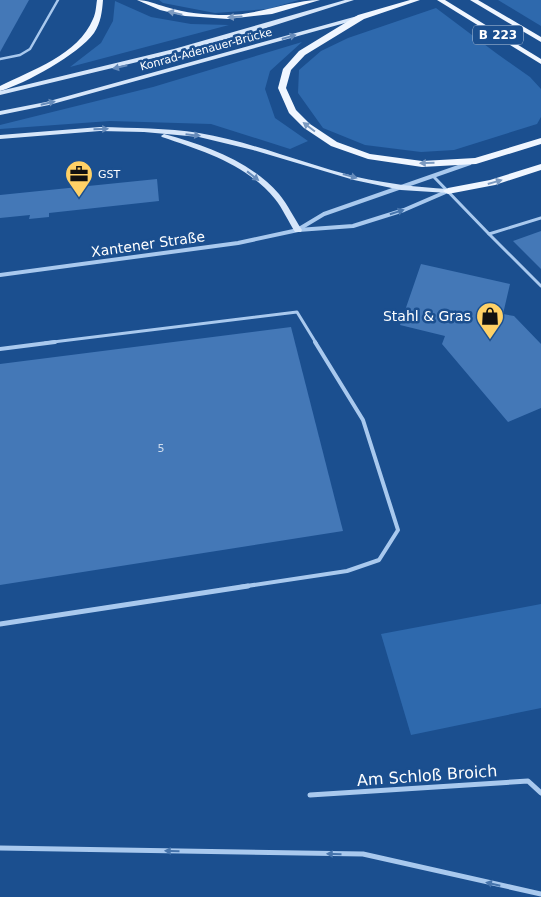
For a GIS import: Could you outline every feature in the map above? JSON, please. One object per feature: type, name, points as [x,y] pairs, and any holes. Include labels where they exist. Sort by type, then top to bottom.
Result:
[{"type":"main road","points":[[0,89],[51,64],[81,42],[93,30],[98,18],[100,0]]},
{"type":"main road","points":[[140,0],[169,12],[213,18],[271,13],[317,0]]},
{"type":"main road","name":"Konrad-Adenauer-Brücke","points":[[0,94],[166,55],[351,0]]},
{"type":"main road","name":"Konrad-Adenauer-Brücke","points":[[0,113],[47,104],[417,0]]},
{"type":"main road","name":"B 223","points":[[440,0],[541,62]]},
{"type":"main road","points":[[473,0],[541,40]]},
{"type":"main road","points":[[361,17],[302,53],[287,69],[282,88],[292,112],[307,126],[334,144],[368,156],[422,164],[476,161],[541,141]]},
{"type":"main road","points":[[0,137],[100,129],[144,130],[199,135],[354,178],[401,188],[448,191],[492,183],[541,166]]},
{"type":"main road","points":[[144,130],[211,151],[251,173],[277,197],[298,230]]},
{"type":"street","name":"Xantener Straße","points":[[298,230],[324,214],[476,161]]},
{"type":"street","name":"Xantener Straße","points":[[0,275],[238,243],[298,230],[354,226],[404,210],[448,191]]},
{"type":"lane","points":[[0,59],[20,55],[30,49],[58,0]]},
{"type":"lane","points":[[434,177],[541,286]]},
{"type":"lane","points":[[489,234],[541,218]]},
{"type":"lane","points":[[0,349],[297,312],[363,420],[398,530],[379,560],[347,572],[0,624]]},
{"type":"lane","name":"Am Schloß Broich","points":[[310,795],[528,781],[541,793]]},
{"type":"lane","points":[[0,848],[363,854],[541,894]]},
{"type":"shaded area","points":[[159,0],[299,0],[268,9],[215,13],[163,3]]},
{"type":"shaded area","points":[[498,0],[541,0],[541,26]]},
{"type":"shaded area","points":[[115,1],[151,17],[191,24],[229,25],[70,67],[101,43],[113,21]]},
{"type":"shaded area","points":[[436,8],[530,77],[541,89],[541,117],[537,124],[454,150],[421,152],[365,145],[323,128],[298,93],[299,70],[321,51],[348,38]]},
{"type":"shaded area","points":[[302,42],[270,71],[265,89],[275,118],[308,141],[290,149],[211,124],[110,121],[0,129],[0,125],[153,87]]},
{"type":"shaded area","points":[[541,604],[541,708],[411,735],[381,634]]},
{"type":"building","points":[[0,0],[29,0],[0,52]]},
{"type":"building","name":"GST","points":[[157,179],[159,201],[49,213],[49,217],[29,219],[30,215],[0,218],[0,195]]},
{"type":"building","points":[[541,231],[541,269],[513,241]]},
{"type":"building","name":"Stahl & Gras","points":[[421,264],[510,284],[503,314],[514,316],[541,344],[541,408],[508,422],[442,344],[445,336],[400,325]]},
{"type":"building","points":[[291,327],[343,531],[0,585],[0,364]]},
{"type":"place","name":"GST","points":[[79,198]]},
{"type":"place","name":"Stahl & Gras","points":[[490,340]]}]
